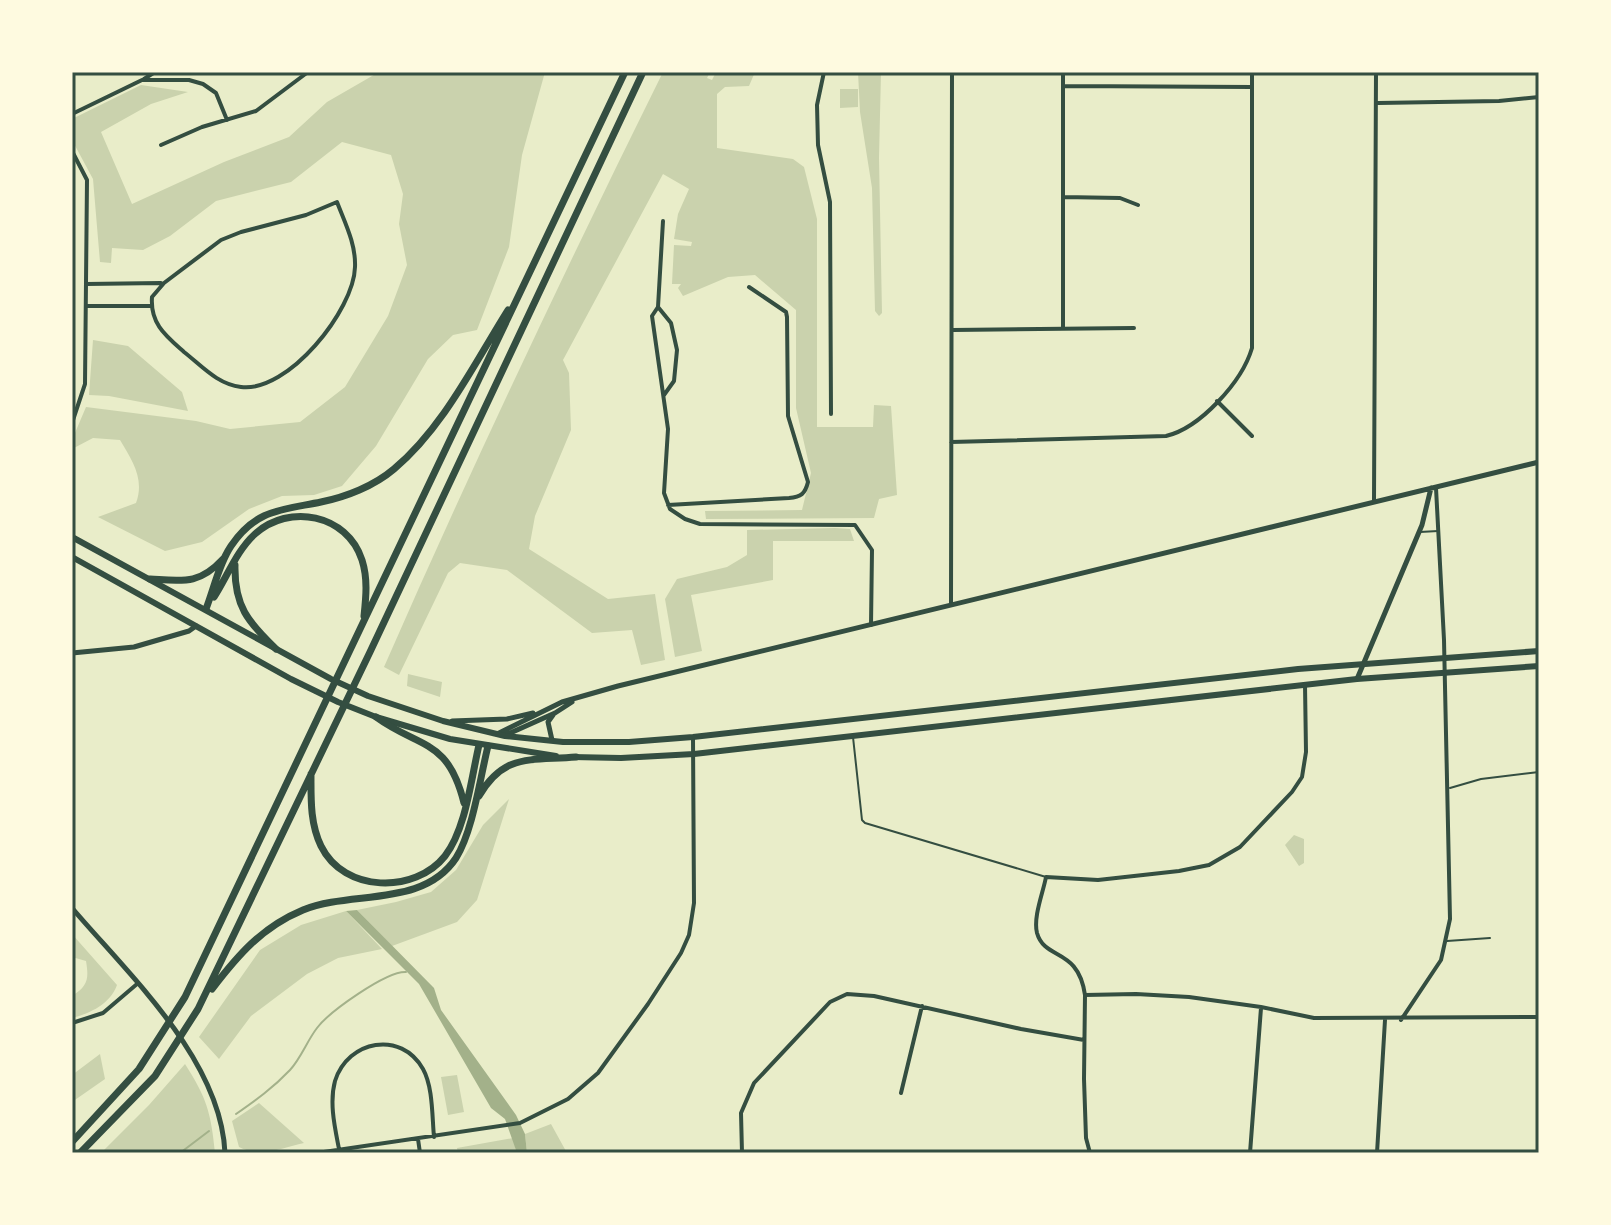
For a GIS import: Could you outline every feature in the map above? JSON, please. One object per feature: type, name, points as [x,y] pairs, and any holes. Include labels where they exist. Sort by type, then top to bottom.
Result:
[{"type":"highway","points":[[72,1142],[139,1069],[185,997],[625,72]]},
{"type":"highway","points":[[200,1006],[643,72]]},
{"type":"highway","points":[[206,609],[225,558],[239,536],[255,520],[267,513],[334,499],[367,486],[391,471],[413,451],[463,383],[529,275]]},
{"type":"highway","points":[[206,609],[252,536],[278,520],[302,516],[325,520],[341,530],[356,546],[366,582],[364,622]]},
{"type":"highway","points":[[150,579],[195,580],[211,572],[225,558]]},
{"type":"highway","points":[[235,563],[236,589],[242,610],[249,623],[276,649]]},
{"type":"highway","points":[[376,717],[431,746],[453,771],[469,805]]},
{"type":"highway","points":[[80,1153],[155,1076],[200,1006],[251,941],[289,916],[317,905],[411,890],[440,875],[461,849],[483,746]]},
{"type":"highway","points":[[311,770],[312,817],[322,849],[334,864],[354,877],[379,884],[401,883],[429,873],[457,839],[469,805],[501,767],[520,762],[576,757]]},
{"type":"main road","points":[[72,537],[368,696],[443,721],[505,736],[552,740],[629,742],[693,737],[1364,664],[1539,651]]},
{"type":"main road","points":[[72,557],[313,691],[376,717],[483,746],[576,757],[694,754],[1357,679],[1539,666]]},
{"type":"main road","points":[[196,626],[206,609]]},
{"type":"main road","points":[[483,746],[497,734]]},
{"type":"main road","points":[[483,746],[505,736]]},
{"type":"street","points":[[72,114],[155,72]]},
{"type":"street","points":[[161,145],[202,127],[256,111],[308,72]]},
{"type":"street","points":[[824,72],[817,105],[818,145],[830,202],[831,414]]},
{"type":"street","points":[[951,605],[952,72]]},
{"type":"street","points":[[1063,72],[1063,328]]},
{"type":"street","points":[[951,442],[1166,436],[1187,429],[1240,376],[1252,348],[1252,72]]},
{"type":"street","points":[[1374,501],[1376,72]]},
{"type":"street","points":[[142,80],[189,80],[203,84],[216,93],[227,120]]},
{"type":"street","points":[[1063,86],[1252,87]]},
{"type":"street","points":[[1378,103],[1499,101],[1539,97]]},
{"type":"street","points":[[72,151],[87,180],[85,384],[72,423]]},
{"type":"street","points":[[1063,197],[1120,198],[1138,205]]},
{"type":"street","points":[[337,202],[355,258],[349,293],[305,358],[276,379],[252,388],[230,385],[207,371],[163,334],[156,325],[151,306],[152,297],[164,283],[231,235],[306,215],[337,202]]},
{"type":"street","points":[[663,221],[658,307],[652,316],[668,429],[664,493],[668,505],[685,519],[700,524],[855,525],[872,550],[871,625]]},
{"type":"street","points":[[86,284],[164,283]]},
{"type":"street","points":[[668,505],[800,497],[806,491],[808,482],[788,416],[786,312],[749,287]]},
{"type":"street","points":[[86,306],[151,306]]},
{"type":"street","points":[[658,307],[671,323],[677,350],[674,381],[664,395]]},
{"type":"street","points":[[953,330],[1134,328]]},
{"type":"street","points":[[1217,401],[1252,436]]},
{"type":"street","points":[[497,734],[562,702],[618,686],[1539,462]]},
{"type":"street","points":[[1401,1020],[1441,960],[1450,919],[1444,658],[1434,487]]},
{"type":"street","points":[[1357,679],[1419,532],[1434,487]]},
{"type":"street","points":[[72,653],[134,647],[189,631],[196,626]]},
{"type":"street","points":[[1090,1153],[1085,1111],[1083,978],[1075,965],[1043,943],[1037,934],[1046,877],[1103,880],[1179,871],[1209,865],[1240,847],[1292,792],[1302,777],[1306,740],[1305,685]]},
{"type":"street","points":[[505,736],[555,713],[575,700]]},
{"type":"street","points":[[443,721],[484,721],[538,712]]},
{"type":"street","points":[[552,740],[548,722],[555,713]]},
{"type":"street","points":[[317,1153],[520,1123],[568,1099],[598,1073],[681,953],[689,935],[694,903],[693,737]]},
{"type":"street","points":[[72,908],[190,1050],[216,1103],[225,1153]]},
{"type":"street","points":[[72,1023],[103,1013],[137,984]]},
{"type":"street","points":[[742,1153],[741,1113],[754,1083],[830,1002],[847,994],[874,996],[1084,1040]]},
{"type":"street","points":[[1085,995],[1189,997],[1314,1018],[1539,1017]]},
{"type":"street","points":[[901,1093],[922,1006]]},
{"type":"street","points":[[1250,1153],[1261,1007]]},
{"type":"street","points":[[1377,1153],[1385,1020]]},
{"type":"street","points":[[339,1149],[333,1104],[335,1083],[347,1059],[358,1050],[374,1045],[393,1046],[401,1050],[424,1070],[434,1137]]},
{"type":"street","points":[[418,1139],[420,1153]]},
{"type":"street","points":[[225,1144],[233,1153]]},
{"type":"lane","points":[[1419,532],[1438,531]]},
{"type":"lane","points":[[852,736],[862,820],[865,823],[1046,877]]},
{"type":"lane","points":[[1448,788],[1481,779],[1539,772]]},
{"type":"lane","points":[[1446,941],[1490,938]]},
{"type":"shaded area","points":[[379,72],[545,72],[522,155],[509,247],[477,330],[453,335],[428,359],[376,446],[342,486],[314,495],[282,496],[249,509],[202,542],[165,551],[98,517],[136,503],[139,486],[136,470],[120,440],[93,438],[72,449],[72,440],[86,407],[196,421],[230,429],[300,422],[345,387],[388,316],[407,265],[399,224],[403,194],[391,155],[342,142],[291,182],[216,201],[170,236],[143,250],[112,248],[111,263],[100,262],[93,179],[72,140],[72,119],[141,85],[188,92],[151,104],[101,132],[132,204],[224,162],[289,137],[327,102]]},
{"type":"shaded area","points":[[663,72],[710,72],[707,78],[712,80],[716,72],[755,72],[749,86],[725,87],[717,94],[717,148],[793,159],[804,167],[817,219],[817,427],[873,427],[874,405],[891,406],[897,495],[879,499],[874,518],[706,519],[705,511],[802,510],[811,473],[796,408],[796,310],[755,275],[728,277],[683,296],[678,288],[681,284],[672,284],[674,245],[691,246],[692,242],[674,239],[678,214],[689,189],[663,174],[563,360],[569,373],[571,430],[535,516],[529,549],[608,599],[655,594],[665,660],[641,665],[632,630],[592,633],[507,570],[460,563],[448,573],[399,675],[384,667],[520,368]]},
{"type":"shaded area","points":[[858,72],[881,72],[882,313],[879,316],[875,311],[872,188],[860,112]]},
{"type":"shaded area","points":[[840,89],[858,89],[858,107],[840,108]]},
{"type":"shaded area","points":[[93,340],[128,346],[182,392],[188,411],[89,395]]},
{"type":"shaded area","points":[[850,529],[854,541],[773,541],[773,580],[691,595],[702,651],[675,657],[665,599],[677,579],[727,567],[747,555],[747,530]]},
{"type":"shaded area","points":[[408,674],[442,682],[440,697],[407,686]]},
{"type":"shaded area","points":[[509,799],[477,900],[457,922],[392,946],[357,910],[431,892],[456,870],[483,825]]},
{"type":"shaded area","points":[[1294,835],[1304,839],[1304,863],[1299,866],[1285,845]]},
{"type":"shaded area","points":[[357,910],[434,988],[441,1010],[516,1115],[525,1134],[527,1153],[517,1153],[505,1119],[491,1108],[419,984],[346,911]]},
{"type":"shaded area","points":[[346,911],[382,949],[338,958],[307,974],[251,1016],[219,1059],[199,1037],[260,950],[301,925]]},
{"type":"shaded area","points":[[72,934],[117,985],[99,1007],[72,1018],[72,996],[86,982],[87,973],[86,961],[72,957]]},
{"type":"shaded area","points":[[100,1054],[105,1079],[72,1102],[72,1075]]},
{"type":"shaded area","points":[[185,1064],[207,1106],[215,1153],[101,1153],[149,1105]]},
{"type":"shaded area","points":[[457,1075],[464,1112],[448,1115],[441,1077]]},
{"type":"shaded area","points":[[259,1103],[304,1143],[263,1152],[239,1147],[232,1121]]},
{"type":"shaded area","points":[[551,1124],[567,1153],[527,1153],[525,1134]]},
{"type":"shaded area","points":[[513,1138],[517,1153],[458,1153],[457,1148]]},
{"type":"waterway","points":[[236,1114],[290,1070],[317,1028],[333,1012],[372,985],[406,972]]},
{"type":"waterway","points":[[180,1153],[209,1131]]}]
